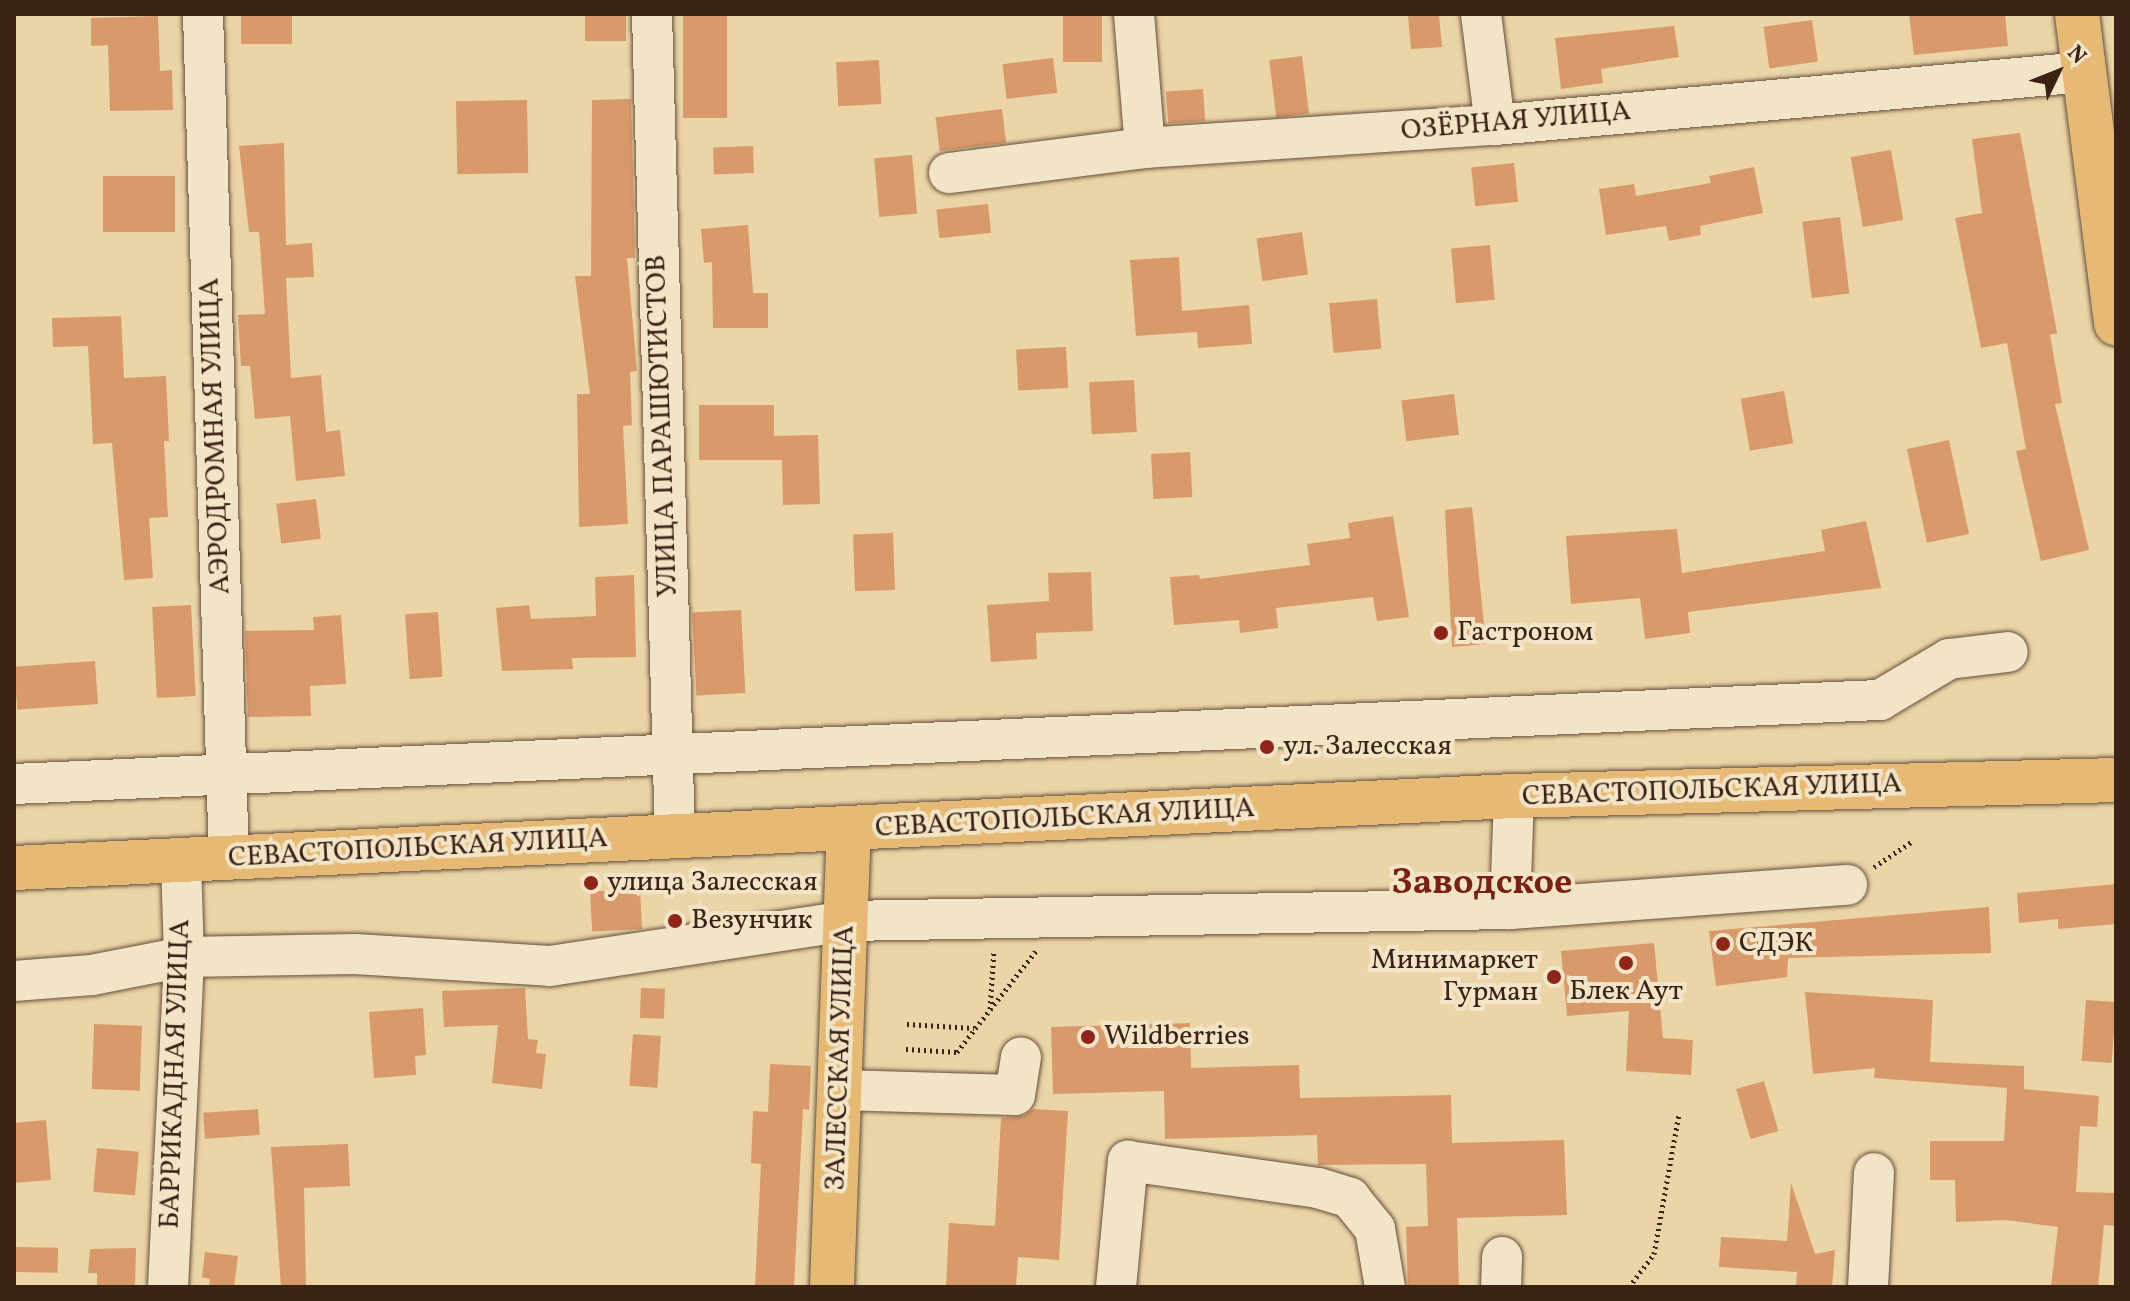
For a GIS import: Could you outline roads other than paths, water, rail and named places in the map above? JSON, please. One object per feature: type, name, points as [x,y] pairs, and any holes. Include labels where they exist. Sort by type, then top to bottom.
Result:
[{"type":"main road","points":[[2077,14],[2115,298]]},
{"type":"main road","name":"СЕВАСТОПОЛЬСКАЯ УЛИЦА","points":[[14,868],[1514,796],[2116,780]]},
{"type":"main road","name":"ЗАЛЕССКАЯ УЛИЦА","points":[[832,1287],[849,829]]},
{"type":"street","name":"АЭРОДРОМНАЯ УЛИЦА","points":[[203,14],[229,858]]},
{"type":"street","name":"УЛИЦА ПАРАШЮТИСТОВ","points":[[652,14],[675,837]]},
{"type":"street","points":[[1134,14],[1145,148]]},
{"type":"street","points":[[1481,14],[1495,125]]},
{"type":"street","name":"ОЗЁРНАЯ УЛИЦА","points":[[949,173],[1145,148],[1495,125],[2084,72]]},
{"type":"street","points":[[14,784],[673,757],[1425,716],[1880,700],[1949,659],[2008,652]]},
{"type":"street","points":[[1510,909],[1514,796]]},
{"type":"street","name":"БАРРИКАДНАЯ УЛИЦА","points":[[168,1287],[184,957],[181,860]]},
{"type":"street","points":[[14,981],[92,975],[184,957],[355,954],[550,966],[846,921],[1510,909],[1847,885]]},
{"type":"street","points":[[839,1090],[1015,1095],[1021,1057]]},
{"type":"street","points":[[1116,1287],[1128,1161],[1318,1188],[1350,1198],[1375,1229],[1385,1287]]},
{"type":"street","points":[[1868,1287],[1874,1173]]},
{"type":"place","name":"Гастроном","points":[[1441,633]]},
{"type":"place","name":"ул. Залесская","points":[[1267,747]]},
{"type":"place","name":"улица Залесская","points":[[591,883]]},
{"type":"place","name":"Везунчик","points":[[675,921]]},
{"type":"place","name":"СДЭК","points":[[1723,944]]},
{"type":"place","name":"Блек Аут","points":[[1626,963]]},
{"type":"place","name":"Минимаркет Гурман","points":[[1554,977]]},
{"type":"place","name":"Wildberries","points":[[1088,1037]]},
{"type":"district","name":"Заводское","points":[[1482,885]]}]
